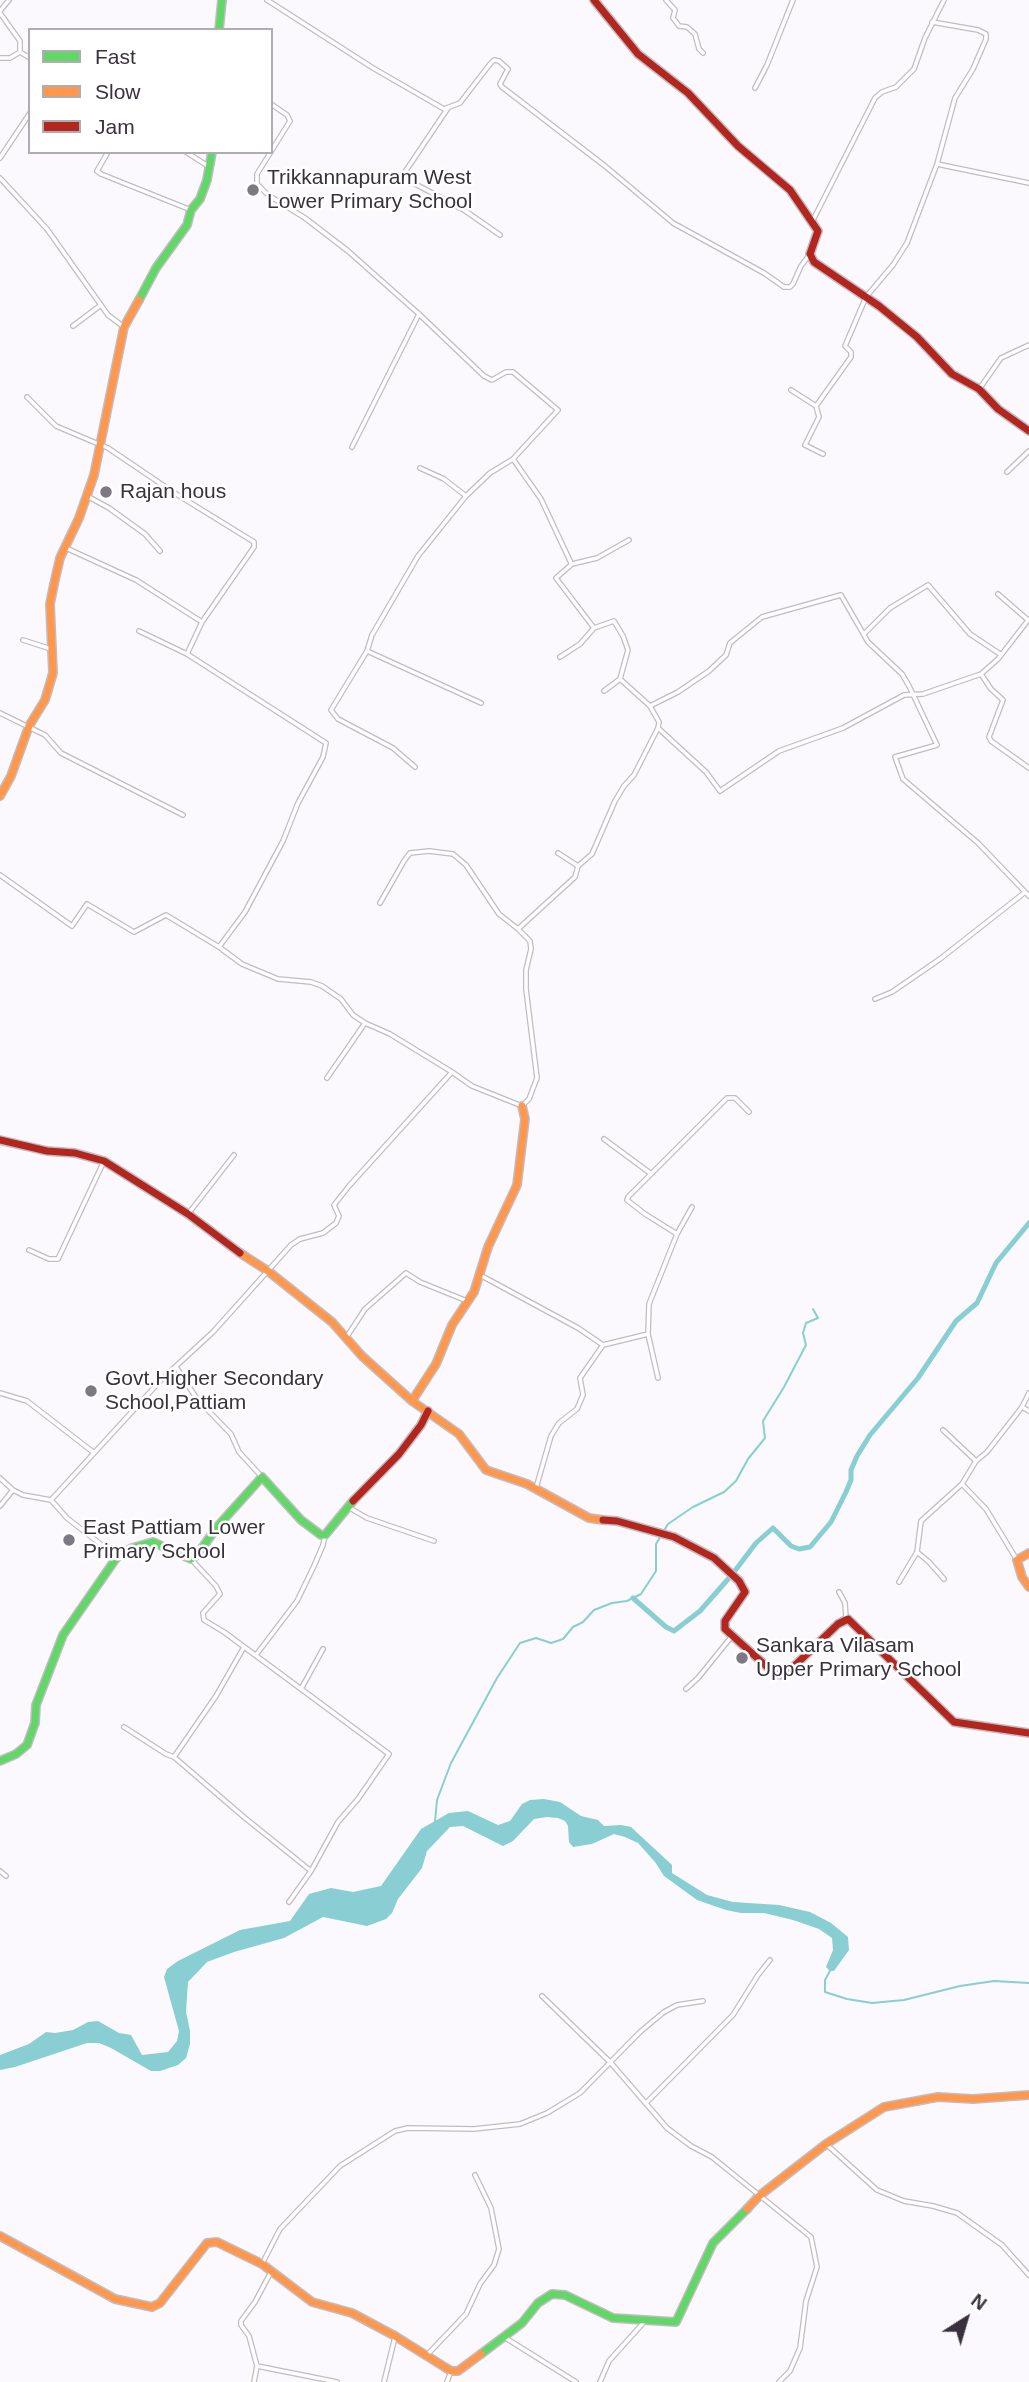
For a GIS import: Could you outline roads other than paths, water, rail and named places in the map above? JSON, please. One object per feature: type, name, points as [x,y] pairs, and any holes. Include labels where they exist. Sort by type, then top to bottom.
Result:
[{"type":"main road","points":[[219,28],[222,0]]},
{"type":"main road","points":[[599,2],[638,54],[688,93],[738,146],[790,190],[818,231],[810,254],[814,262],[918,337],[952,374],[979,389],[998,410],[1029,431]]},
{"type":"main road","points":[[0,796],[11,776],[29,727],[45,700],[53,673],[50,604],[57,570],[79,518],[101,446],[124,327],[156,268],[187,225],[191,210],[200,199],[212,154]]},
{"type":"main road","points":[[412,1401],[436,1364],[452,1325],[474,1292],[488,1247],[517,1185],[523,1156],[522,1106]]},
{"type":"main road","points":[[0,1140],[47,1151],[75,1153],[104,1161],[188,1214],[225,1243],[268,1271],[332,1322],[362,1356],[412,1401],[460,1434],[486,1470],[536,1488],[589,1518],[617,1521],[662,1533],[714,1558],[744,1587],[743,1596],[724,1625],[725,1629],[779,1676],[785,1675],[846,1618],[954,1722],[1029,1732]]},
{"type":"main road","points":[[0,1761],[16,1754],[27,1745],[34,1727],[36,1706],[64,1635],[117,1557],[132,1548],[153,1542],[191,1559],[262,1477],[301,1520],[321,1535],[325,1535],[348,1506],[399,1454],[428,1411]]},
{"type":"main road","points":[[1029,1553],[1017,1560],[1022,1577],[1029,1587]]},
{"type":"main road","points":[[0,2236],[115,2299],[152,2307],[160,2303],[207,2243],[217,2242],[262,2264],[312,2302],[352,2313],[451,2371],[458,2371],[522,2323],[538,2303],[552,2294],[565,2295],[613,2318],[676,2322],[713,2243],[759,2196],[826,2144],[884,2107],[938,2097],[973,2099],[1029,2095]]},
{"type":"street","points":[[9,0],[0,12],[20,41],[20,52]]},
{"type":"street","points":[[267,0],[441,108],[460,103],[494,60],[499,61],[508,69],[500,84],[502,87],[674,223],[784,287],[790,288],[810,254]]},
{"type":"street","points":[[666,0],[675,10],[673,18],[679,26],[687,27],[695,34],[699,49],[703,53]]},
{"type":"street","points":[[755,88],[793,0]]},
{"type":"street","points":[[813,220],[875,98],[896,87],[914,69],[932,22],[944,0]]},
{"type":"street","points":[[816,406],[851,357],[851,352],[845,346],[866,297],[893,265],[907,243],[937,164],[955,98],[973,69],[986,34],[978,30],[932,22]]},
{"type":"street","points":[[0,58],[10,58],[20,52]]},
{"type":"street","points":[[20,52],[28,57]]},
{"type":"street","points":[[273,105],[283,110],[290,121],[273,148]]},
{"type":"street","points":[[448,108],[405,172],[404,178],[464,210],[500,235]]},
{"type":"street","points":[[0,158],[28,116]]},
{"type":"street","points":[[107,154],[97,171],[101,174],[191,210]]},
{"type":"street","points":[[189,154],[210,167]]},
{"type":"street","points":[[269,154],[257,174],[257,184],[348,251],[484,376],[492,380],[506,372],[513,372],[558,410],[513,459],[490,473],[466,496],[418,556],[372,635],[367,651],[331,710],[338,719],[393,748],[415,767]]},
{"type":"street","points":[[937,164],[1029,183]]},
{"type":"street","points":[[0,178],[47,229],[108,315],[124,327]]},
{"type":"street","points":[[73,326],[101,305]]},
{"type":"street","points":[[352,447],[419,314]]},
{"type":"street","points":[[979,389],[1000,358],[1029,345]]},
{"type":"street","points":[[791,390],[816,406],[820,417],[805,445],[823,454]]},
{"type":"street","points":[[27,397],[55,426],[108,448],[254,542],[254,547],[202,622],[187,654]]},
{"type":"street","points":[[1007,472],[1029,451]]},
{"type":"street","points":[[513,459],[547,510],[572,564]]},
{"type":"street","points":[[420,468],[443,479],[466,496]]},
{"type":"street","points":[[86,495],[145,534],[160,551]]},
{"type":"street","points":[[594,628],[556,578],[572,564],[597,558],[629,540]]},
{"type":"street","points":[[65,548],[136,580],[202,622]]},
{"type":"street","points":[[864,634],[890,608],[928,584],[970,634],[1000,654]]},
{"type":"street","points":[[658,728],[706,772],[720,791],[779,751],[843,728],[904,695],[923,694],[981,674],[1029,620],[998,594]]},
{"type":"street","points":[[650,706],[678,692],[709,671],[726,655],[730,643],[762,617],[841,595],[864,634],[880,655],[902,674],[915,694],[937,745],[895,757],[902,779],[978,843],[1029,896]]},
{"type":"street","points":[[560,657],[580,644],[594,628],[614,621],[628,650],[620,679],[604,691]]},
{"type":"street","points":[[139,631],[187,654],[327,743],[283,841],[245,912],[219,947]]},
{"type":"street","points":[[23,640],[52,649]]},
{"type":"street","points":[[367,651],[481,703]]},
{"type":"street","points":[[981,674],[990,689],[1003,700],[989,737],[1029,768]]},
{"type":"street","points":[[518,929],[575,877],[578,866],[592,854],[615,801],[634,775],[658,728],[659,722],[650,706],[620,679]]},
{"type":"street","points":[[0,713],[45,735],[61,753],[183,815]]},
{"type":"street","points":[[0,875],[72,926],[87,904],[134,932],[166,915],[242,964],[278,979],[312,982],[322,986],[341,999],[353,1015],[365,1023],[390,1034],[471,1086],[522,1106],[529,1099],[537,1078],[526,989],[530,941],[499,914],[466,865],[453,855],[429,851],[410,853],[380,903]]},
{"type":"street","points":[[558,853],[578,866]]},
{"type":"street","points":[[875,999],[892,992],[940,959],[1024,893]]},
{"type":"street","points":[[327,1078],[365,1023]]},
{"type":"street","points":[[51,1500],[162,1379],[213,1332],[291,1245],[300,1239],[323,1233],[336,1223],[339,1216],[334,1205],[452,1072]]},
{"type":"street","points":[[677,1234],[627,1200],[650,1173],[727,1098],[735,1098],[749,1112]]},
{"type":"street","points":[[604,1139],[650,1173]]},
{"type":"street","points":[[188,1214],[234,1155]]},
{"type":"street","points":[[29,1250],[49,1259],[58,1259],[104,1161]]},
{"type":"street","points":[[658,1378],[648,1334],[649,1304],[677,1234],[692,1207]]},
{"type":"street","points":[[346,1338],[366,1309],[406,1273],[420,1282],[467,1301]]},
{"type":"street","points":[[480,1275],[578,1328],[603,1345]]},
{"type":"street","points":[[536,1488],[551,1436],[559,1423],[577,1409],[583,1395],[580,1378],[603,1345],[648,1334]]},
{"type":"street","points":[[176,1367],[197,1399],[231,1434],[239,1452],[262,1477]]},
{"type":"street","points":[[0,1393],[27,1401],[93,1452]]},
{"type":"street","points":[[899,1582],[918,1552],[921,1521],[962,1484],[976,1461],[1022,1407],[1029,1393]]},
{"type":"street","points":[[1022,1407],[1029,1411]]},
{"type":"street","points":[[943,1430],[976,1461]]},
{"type":"street","points":[[0,1478],[23,1495],[51,1500],[67,1518],[117,1557]]},
{"type":"street","points":[[962,1484],[986,1509],[1017,1560]]},
{"type":"street","points":[[0,1506],[13,1490]]},
{"type":"street","points":[[348,1506],[367,1518],[434,1541]]},
{"type":"street","points":[[256,1655],[297,1601],[325,1535]]},
{"type":"street","points":[[918,1552],[944,1579]]},
{"type":"street","points":[[191,1559],[216,1586],[219,1594],[203,1613],[204,1620],[256,1655],[389,1754],[358,1799],[338,1822],[311,1871],[289,1902]]},
{"type":"street","points":[[839,1592],[845,1603],[846,1618]]},
{"type":"street","points":[[686,1689],[732,1636]]},
{"type":"street","points":[[174,1757],[216,1696],[244,1647]]},
{"type":"street","points":[[301,1689],[323,1648]]},
{"type":"street","points":[[124,1727],[174,1757],[311,1871]]},
{"type":"street","points":[[0,1871],[6,1876]]},
{"type":"street","points":[[646,2104],[733,2015],[770,1960]]},
{"type":"street","points":[[542,1996],[611,2063],[667,2128],[691,2146],[712,2157],[811,2237],[817,2267],[806,2301],[800,2348],[790,2371],[779,2382]]},
{"type":"street","points":[[262,2264],[280,2229],[340,2166],[395,2131],[408,2128],[474,2129],[520,2124],[547,2113],[580,2093],[640,2032],[664,2012],[677,2006],[703,2001]]},
{"type":"street","points":[[826,2144],[877,2190],[904,2201],[957,2213],[1002,2245],[1029,2275]]},
{"type":"street","points":[[427,2355],[466,2314],[494,2265],[499,2249],[491,2208],[475,2175]]},
{"type":"street","points":[[254,2382],[257,2366],[249,2336],[241,2321],[271,2272]]},
{"type":"street","points":[[600,2382],[609,2361],[646,2319]]},
{"type":"street","points":[[384,2382],[395,2336]]},
{"type":"street","points":[[504,2337],[576,2382]]},
{"type":"street","points":[[257,2366],[337,2382]]},
{"type":"street","points":[[447,2382],[451,2371]]},
{"type":"water","points":[[530,1800],[560,1802],[581,1816],[598,1820],[604,1826],[631,1827],[672,1865],[672,1873],[707,1895],[733,1902],[779,1905],[810,1912],[831,1923],[848,1937],[849,1950],[834,1971],[830,1971],[826,1967],[833,1950],[832,1938],[819,1929],[764,1913],[726,1910],[697,1900],[664,1876],[638,1843],[625,1837],[614,1834],[592,1844],[573,1847],[569,1842],[565,1821],[547,1817],[534,1819],[513,1841],[503,1846],[463,1826],[450,1827],[427,1851],[422,1868],[386,1919],[367,1926],[323,1917],[284,1938],[207,1962],[188,1982],[186,2012],[190,2044],[186,2058],[178,2065],[151,2071],[111,2048],[99,2043],[87,2043],[0,2070],[0,2055],[29,2044],[46,2032],[73,2030],[88,2022],[98,2021],[119,2033],[131,2035],[142,2055],[168,2052],[177,2041],[179,2031],[164,1977],[167,1969],[178,1961],[240,1930],[290,1921],[309,1894],[331,1888],[353,1892],[381,1886],[421,1829],[449,1813],[468,1811],[498,1825],[510,1821],[522,1804]]},
{"type":"waterway","points":[[734,1572],[756,1543],[773,1528],[791,1546],[799,1549],[810,1547],[831,1522],[851,1480],[851,1470],[857,1456],[870,1435],[918,1378],[956,1321],[977,1303],[996,1263],[1029,1223]]},
{"type":"waterway","points":[[435,1822],[437,1800],[451,1763],[497,1678],[520,1643],[536,1638],[551,1643],[563,1639],[594,1610],[627,1601],[641,1594],[656,1571],[656,1544],[668,1524],[693,1507],[724,1492],[736,1481],[748,1459],[765,1438],[763,1421],[806,1345],[803,1333],[806,1323],[818,1318],[813,1309]]},
{"type":"waterway","points":[[633,1598],[674,1631],[700,1611],[729,1578]]},
{"type":"waterway","points":[[831,1969],[825,1980],[825,1992],[872,2003],[904,2000],[960,1986],[994,1981],[1029,1983]]},
{"type":"place","name":"Trikkannapuram West Lower Primary School","points":[[253,190]]},
{"type":"place","name":"Rajan hous","points":[[106,492]]},
{"type":"place","name":"Govt.Higher Secondary School,Pattiam","points":[[91,1391]]},
{"type":"place","name":"East Pattiam Lower Primary School","points":[[69,1540]]},
{"type":"place","name":"Sankara Vilasam Upper Primary School","points":[[742,1658]]}]
